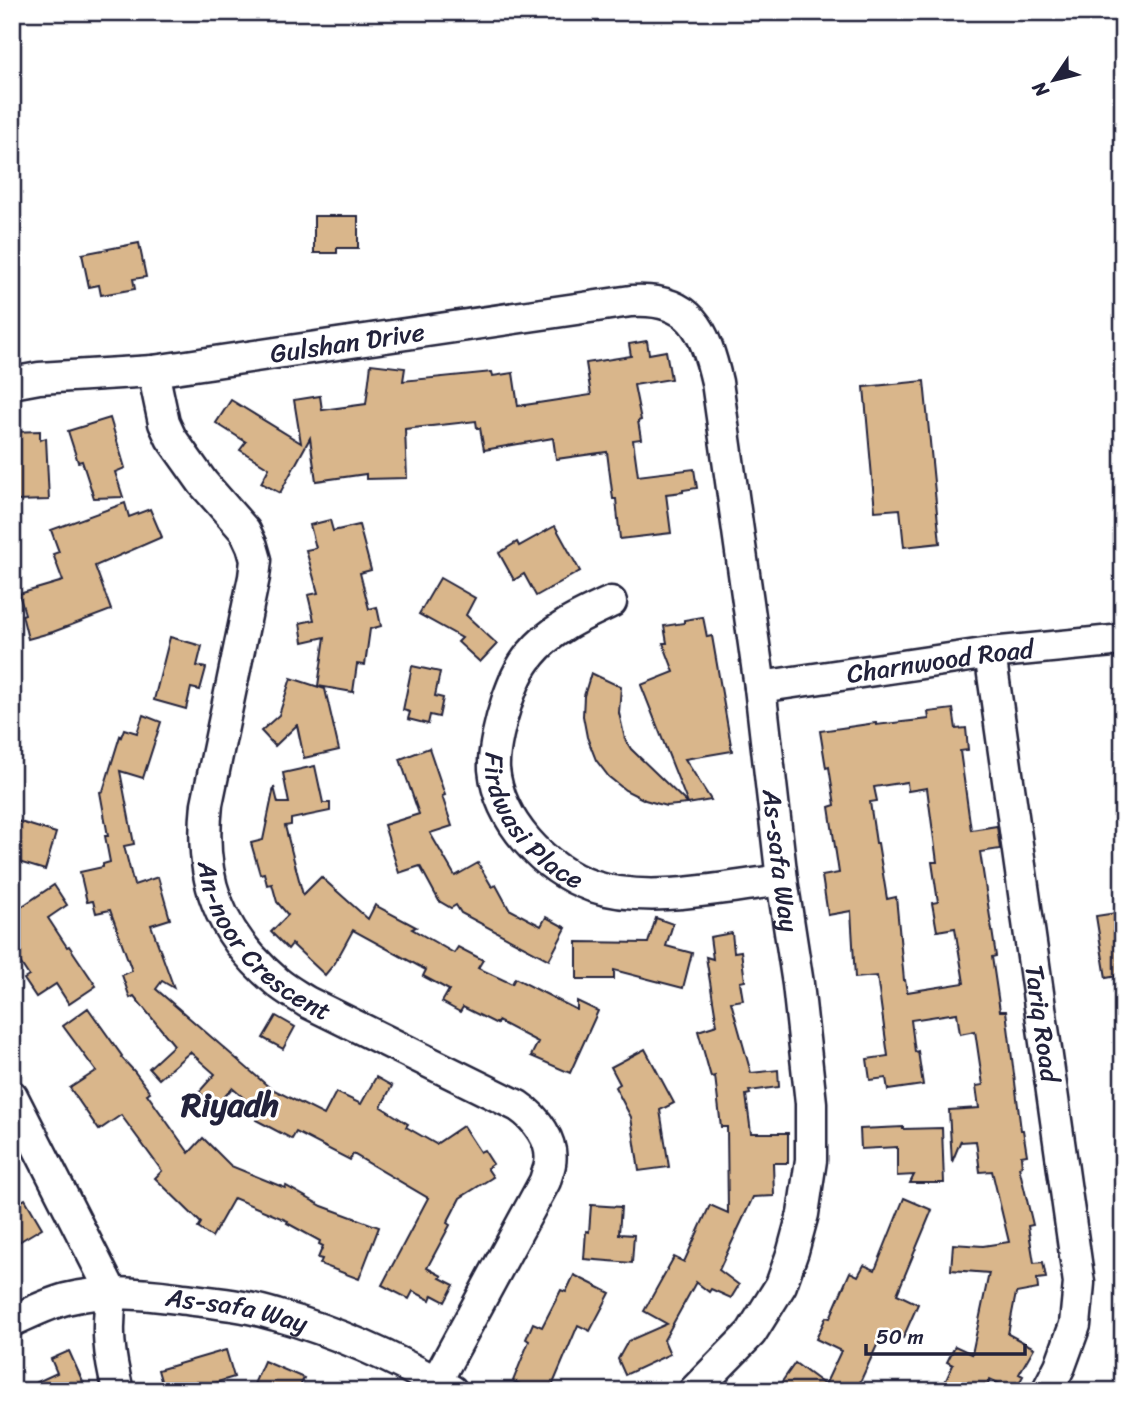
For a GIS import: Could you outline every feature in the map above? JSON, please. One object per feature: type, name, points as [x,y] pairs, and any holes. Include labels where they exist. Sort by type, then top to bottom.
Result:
[{"type":"street","name":"Gulshan Drive","points":[[12,383],[39,378],[153,371],[631,301],[663,302],[678,309]]},
{"type":"street","name":"As-safa Way","points":[[678,309],[691,318],[702,335],[710,353],[717,382],[760,687],[811,1103],[811,1160],[803,1214],[781,1285],[751,1333],[694,1391]]},
{"type":"street","name":"An-noor Crescent","points":[[153,371],[164,423],[171,438],[203,483],[245,531],[253,545],[256,560],[207,804],[204,831],[213,892],[224,919],[249,956],[277,982],[307,1002],[518,1106],[536,1121],[547,1141],[550,1164],[545,1181],[444,1386]]},
{"type":"street","name":"Firdwasi Place","points":[[611,602],[582,615],[550,636],[531,653],[516,678],[501,718],[494,765],[502,798],[522,835],[552,864],[580,880],[610,891],[652,894],[782,880]]},
{"type":"street","name":"Charnwood Road","points":[[760,687],[990,653],[1123,640]]},
{"type":"street","name":"Tariq Road","points":[[990,653],[1079,1283],[1075,1325],[1060,1366],[1046,1391]]},
{"type":"street","points":[[12,1096],[112,1293],[108,1338],[110,1361],[118,1391]]},
{"type":"street","name":"As-safa Way","points":[[12,1321],[40,1307],[67,1299],[112,1293],[217,1303],[275,1314],[339,1336],[444,1386]]},
{"type":"building","points":[[314,216],[358,216],[358,248],[337,248],[337,253],[314,253]]},
{"type":"building","points":[[139,243],[146,277],[133,279],[135,289],[101,295],[99,285],[89,287],[82,254]]},
{"type":"building","points":[[647,341],[649,354],[666,351],[671,379],[634,385],[641,420],[638,421],[641,439],[633,440],[638,476],[694,469],[697,488],[666,494],[671,533],[620,539],[607,452],[556,459],[553,438],[484,450],[476,421],[405,429],[407,478],[366,479],[366,474],[316,481],[310,438],[280,493],[261,483],[269,468],[240,450],[246,442],[216,423],[231,400],[301,443],[294,400],[320,396],[322,410],[366,404],[371,364],[405,368],[403,381],[492,372],[493,376],[513,373],[518,406],[591,395],[586,363],[631,356],[629,344]]},
{"type":"building","points":[[924,381],[940,543],[904,547],[900,509],[875,511],[864,387]]},
{"type":"building","points":[[110,418],[125,468],[115,472],[123,497],[94,498],[82,461],[78,462],[68,431]]},
{"type":"building","points":[[40,431],[40,440],[46,438],[49,500],[15,501],[12,432]]},
{"type":"building","points":[[125,503],[129,517],[150,509],[162,537],[95,566],[111,610],[28,639],[19,594],[63,581],[53,554],[59,552],[51,530]]},
{"type":"building","points":[[330,520],[333,531],[359,525],[371,570],[360,573],[369,609],[377,607],[381,626],[370,629],[365,665],[357,664],[353,692],[318,686],[325,637],[303,642],[300,623],[314,620],[308,595],[318,593],[306,550],[316,548],[310,525]]},
{"type":"building","points":[[555,526],[580,571],[536,596],[524,574],[514,580],[499,553],[517,542],[519,546]]},
{"type":"building","points":[[440,578],[475,598],[466,615],[497,644],[480,662],[458,642],[462,638],[419,614]]},
{"type":"building","points":[[703,617],[707,637],[712,636],[732,751],[685,759],[711,800],[688,804],[641,685],[674,672],[663,643],[667,643],[664,626]]},
{"type":"building","points":[[170,637],[202,646],[197,666],[206,668],[200,690],[191,688],[186,709],[154,700]]},
{"type":"building","points":[[412,666],[440,672],[435,696],[443,698],[439,717],[430,715],[428,724],[408,719],[410,712],[403,710]]},
{"type":"building","points":[[591,673],[621,687],[619,713],[625,739],[631,749],[688,804],[666,806],[645,800],[625,790],[609,777],[596,760],[587,737],[583,716],[584,696]]},
{"type":"building","points":[[291,678],[325,689],[339,750],[304,758],[297,725],[275,746],[261,731],[279,715]]},
{"type":"building","points":[[953,709],[956,729],[966,728],[968,750],[960,751],[971,830],[997,826],[1000,849],[980,852],[996,956],[992,957],[1000,1011],[1006,1011],[1021,1130],[1027,1155],[1021,1156],[1022,1166],[1019,1167],[1033,1225],[1028,1226],[1034,1263],[1043,1262],[1046,1278],[1037,1279],[1038,1289],[1016,1293],[1008,1334],[1034,1348],[1019,1374],[1023,1376],[1015,1391],[990,1379],[985,1391],[941,1391],[953,1365],[947,1362],[955,1346],[972,1354],[989,1273],[951,1270],[953,1244],[983,1246],[1009,1242],[992,1171],[980,1172],[976,1141],[961,1140],[952,1162],[949,1110],[979,1108],[976,1086],[983,1085],[975,1031],[960,1034],[957,1013],[911,1020],[923,1085],[888,1090],[886,1078],[870,1080],[867,1059],[888,1056],[877,976],[855,978],[851,911],[828,915],[822,876],[839,873],[829,807],[835,805],[820,731],[929,719],[928,712]],"holes":[[[907,782],[908,791],[927,788],[937,862],[932,862],[938,902],[932,903],[937,931],[955,928],[964,983],[907,992],[896,897],[887,899],[870,802],[877,801],[874,787]]]},
{"type":"building","points":[[143,715],[161,722],[143,778],[120,771],[134,844],[124,846],[134,885],[158,877],[170,919],[151,925],[174,988],[162,981],[156,989],[270,1088],[324,1115],[336,1092],[361,1104],[376,1077],[392,1086],[381,1107],[408,1124],[406,1127],[436,1144],[463,1126],[480,1152],[484,1150],[493,1164],[487,1168],[493,1177],[460,1198],[447,1223],[450,1225],[427,1268],[454,1285],[445,1302],[432,1295],[430,1300],[413,1291],[409,1299],[382,1285],[428,1198],[353,1154],[350,1160],[296,1132],[292,1139],[256,1120],[260,1112],[232,1088],[216,1107],[199,1092],[215,1074],[190,1052],[159,1079],[149,1068],[174,1045],[134,996],[130,998],[122,975],[132,971],[110,910],[96,913],[93,901],[87,902],[80,872],[103,867],[103,864],[110,862],[100,792],[103,791],[120,736],[124,729],[137,733]]},
{"type":"building","points":[[429,748],[452,826],[430,833],[455,876],[478,863],[492,887],[496,885],[509,909],[541,926],[546,917],[566,928],[549,960],[461,913],[456,905],[451,908],[439,901],[420,866],[399,873],[384,825],[419,814],[400,759]]},
{"type":"building","points":[[315,766],[323,803],[330,803],[330,811],[291,819],[291,825],[285,826],[303,895],[321,877],[368,919],[375,905],[416,927],[412,929],[454,953],[458,947],[483,960],[478,968],[512,984],[515,978],[577,1010],[577,1001],[598,1011],[570,1073],[531,1056],[538,1042],[498,1021],[497,1024],[463,1007],[460,1012],[442,1002],[449,990],[423,976],[426,970],[353,930],[335,963],[325,975],[292,944],[288,949],[271,932],[288,915],[277,902],[272,884],[267,885],[264,873],[260,874],[251,843],[263,840],[274,787],[278,803],[289,803],[283,773]]},
{"type":"building","points":[[17,821],[56,833],[45,870],[12,860],[12,835]]},
{"type":"building","points":[[54,885],[67,905],[48,918],[96,986],[69,1004],[56,984],[36,997],[24,979],[29,976],[12,950],[15,924],[12,921],[12,913]]},
{"type":"building","points":[[1123,912],[1123,975],[1106,978],[1096,916]]},
{"type":"building","points":[[656,918],[673,924],[666,946],[692,953],[683,988],[614,970],[614,979],[577,979],[577,942],[648,943]]},
{"type":"building","points":[[732,933],[734,952],[741,951],[745,981],[740,982],[743,1000],[731,1002],[751,1073],[778,1070],[779,1087],[749,1091],[750,1094],[746,1095],[751,1133],[788,1133],[788,1163],[773,1163],[774,1196],[753,1197],[719,1270],[739,1285],[731,1298],[711,1289],[709,1292],[696,1282],[664,1340],[670,1354],[625,1375],[618,1359],[628,1341],[667,1324],[644,1311],[674,1257],[684,1262],[710,1205],[728,1213],[727,1127],[721,1127],[715,1076],[711,1077],[698,1031],[717,1025],[706,957],[713,959],[710,937]]},
{"type":"building","points":[[88,1008],[121,1057],[150,1092],[147,1094],[189,1153],[203,1138],[231,1166],[285,1188],[286,1186],[322,1206],[379,1227],[359,1279],[320,1264],[322,1259],[318,1258],[323,1246],[319,1244],[320,1241],[287,1223],[288,1221],[234,1198],[212,1237],[198,1228],[201,1223],[155,1178],[162,1171],[121,1115],[99,1130],[70,1088],[96,1071],[63,1026]]},
{"type":"building","points":[[276,1016],[295,1027],[283,1049],[263,1038]]},
{"type":"building","points":[[645,1049],[674,1103],[660,1110],[669,1167],[639,1171],[631,1117],[615,1087],[620,1084],[611,1067]]},
{"type":"building","points":[[942,1128],[944,1183],[910,1183],[914,1175],[897,1176],[897,1147],[861,1149],[860,1129]]},
{"type":"building","points":[[904,1198],[932,1210],[897,1294],[918,1304],[903,1338],[884,1330],[856,1391],[791,1391],[781,1383],[795,1363],[825,1385],[841,1351],[816,1339],[826,1317],[830,1318],[850,1272],[858,1276],[864,1265],[875,1270]]},
{"type":"building","points":[[25,1199],[42,1228],[12,1246],[12,1206]]},
{"type":"building","points":[[591,1205],[621,1207],[619,1234],[634,1235],[632,1263],[584,1259]]},
{"type":"building","points":[[574,1275],[610,1293],[590,1331],[578,1325],[550,1391],[535,1391],[513,1381],[529,1341],[526,1339],[533,1323],[542,1327],[561,1290],[566,1292]]},
{"type":"building","points":[[226,1350],[234,1377],[188,1391],[164,1391],[158,1370]]},
{"type":"building","points":[[69,1351],[87,1391],[18,1391],[57,1373],[51,1359]]},
{"type":"building","points":[[264,1361],[304,1378],[298,1391],[251,1391]]},
{"type":"district","name":"Riyadh","points":[[230,1104]]}]
